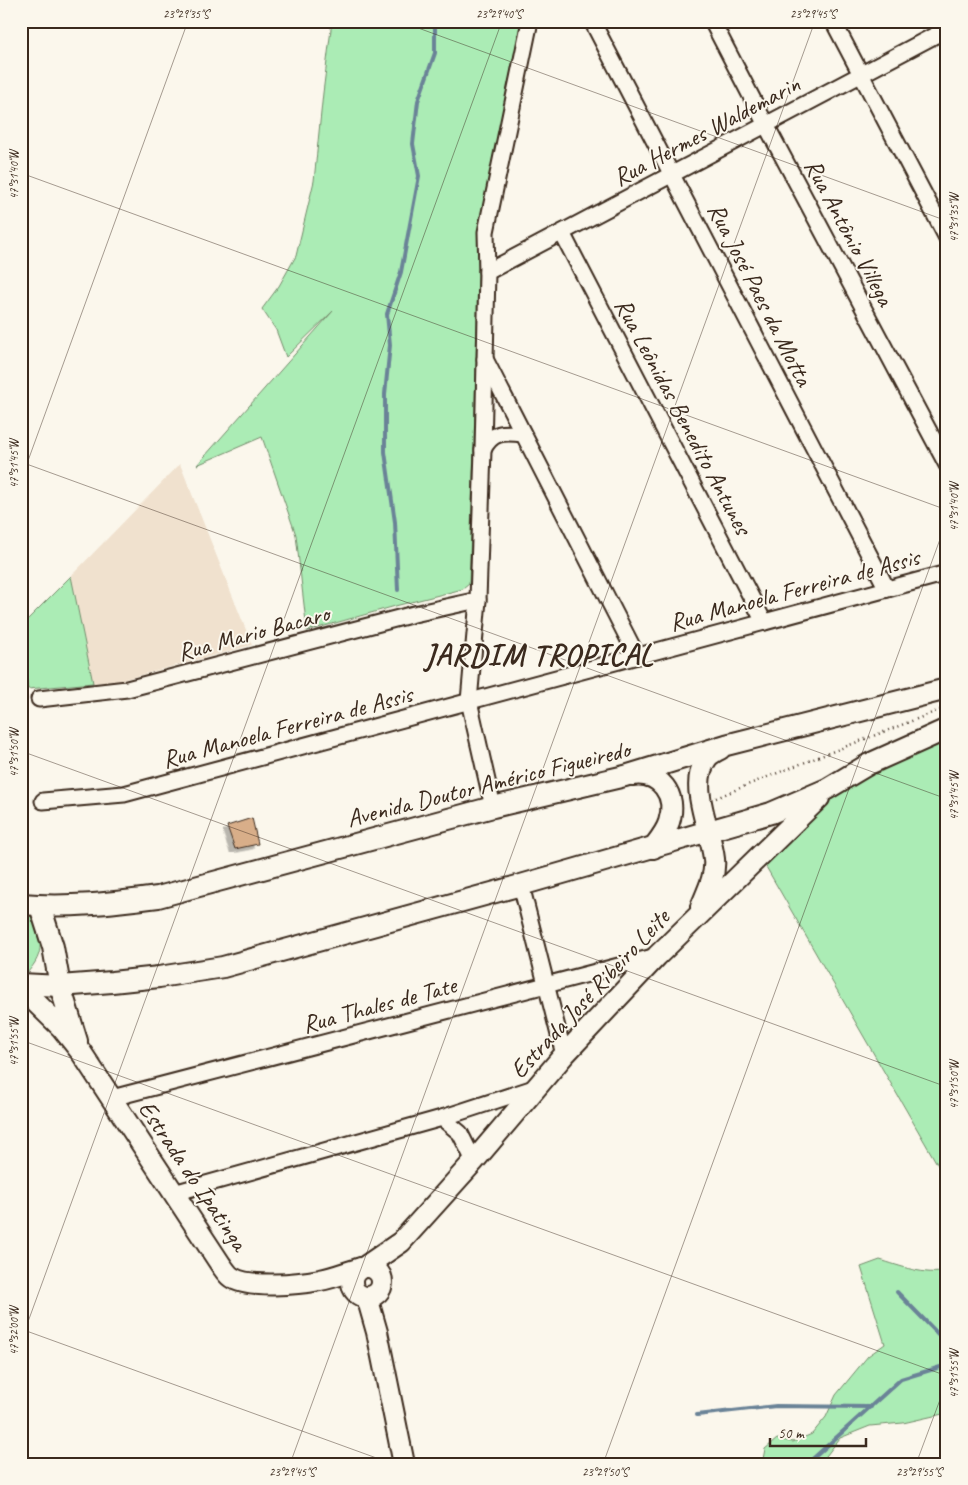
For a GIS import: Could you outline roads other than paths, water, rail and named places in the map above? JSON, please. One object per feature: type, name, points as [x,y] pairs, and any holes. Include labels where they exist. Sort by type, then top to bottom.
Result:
[{"type":"main road","name":"Avenida Doutor Américo Figueiredo","points":[[60,986],[54,947],[30,905],[113,903],[158,897],[493,807],[625,776],[726,745],[947,689]]},
{"type":"main road","points":[[23,985],[60,986],[160,977],[223,967],[521,885],[771,813],[827,790],[869,764],[947,729]]},
{"type":"main road","points":[[698,914],[711,882],[714,869],[714,860],[701,805],[699,785],[701,770],[708,756],[726,745]]},
{"type":"main road","points":[[625,776],[639,774],[651,777],[660,780],[668,790],[672,808],[670,820],[666,831],[653,848]]},
{"type":"main road","points":[[699,785],[706,799],[716,810],[742,821]]},
{"type":"main road","name":"Estrada José Ribeiro Leite","points":[[404,1464],[377,1332],[378,1302],[367,1292],[400,1242],[474,1161],[564,1056],[698,914],[827,790]]},
{"type":"main road","points":[[23,985],[42,972],[48,963],[54,947]]},
{"type":"main road","name":"Estrada do Ipatinga","points":[[23,985],[57,1022],[80,1052],[221,1265],[231,1277],[255,1285],[320,1280],[363,1267]]},
{"type":"main road","name":"Estrada do Ipatinga","points":[[60,986],[80,1052]]},
{"type":"main road","name":"Estrada José Ribeiro Leite","points":[[363,1267],[400,1242]]},
{"type":"main road","points":[[363,1267],[370,1266],[379,1272],[382,1277],[367,1292]]},
{"type":"main road","name":"Estrada do Ipatinga","points":[[320,1280],[367,1292]]},
{"type":"street","points":[[493,807],[470,701],[478,600],[487,272],[486,232],[530,21]]},
{"type":"street","name":"Rua José Paes da Motta","points":[[592,21],[887,589]]},
{"type":"street","name":"Rua Antônio Villega","points":[[712,21],[947,465]]},
{"type":"street","points":[[833,21],[947,238]]},
{"type":"street","points":[[942,21],[947,30]]},
{"type":"street","name":"Rua Hermes Waldemarin","points":[[487,272],[947,30]]},
{"type":"street","name":"Rua Leônidas Benedito Antunes","points":[[562,232],[764,622]]},
{"type":"street","points":[[484,357],[637,656]]},
{"type":"street","points":[[483,450],[488,440],[496,434],[506,432],[523,434]]},
{"type":"street","name":"Rua Manoela Ferreira de Assis","points":[[43,801],[124,794],[947,573]]},
{"type":"street","name":"Rua Mario Bacaro","points":[[39,698],[127,689],[414,614],[478,600]]},
{"type":"street","points":[[521,885],[564,1056]]},
{"type":"street","name":"Rua Thales de Tate","points":[[112,1098],[658,956]]},
{"type":"street","points":[[174,1193],[442,1118],[538,1086]]},
{"type":"street","points":[[442,1118],[460,1133],[474,1161]]},
{"type":"waterway","points":[[398,590],[395,522],[385,452],[385,394],[390,345],[387,314],[401,272],[419,176],[413,144],[418,101],[435,53],[435,21]]},
{"type":"waterway","points":[[897,1292],[940,1336],[947,1336]]},
{"type":"waterway","points":[[807,1464],[901,1379],[947,1365]]},
{"type":"waterway","points":[[697,1415],[776,1406],[871,1407]]},
{"type":"district","name":"JARDIM TROPICAL","points":[[539,655]]}]
